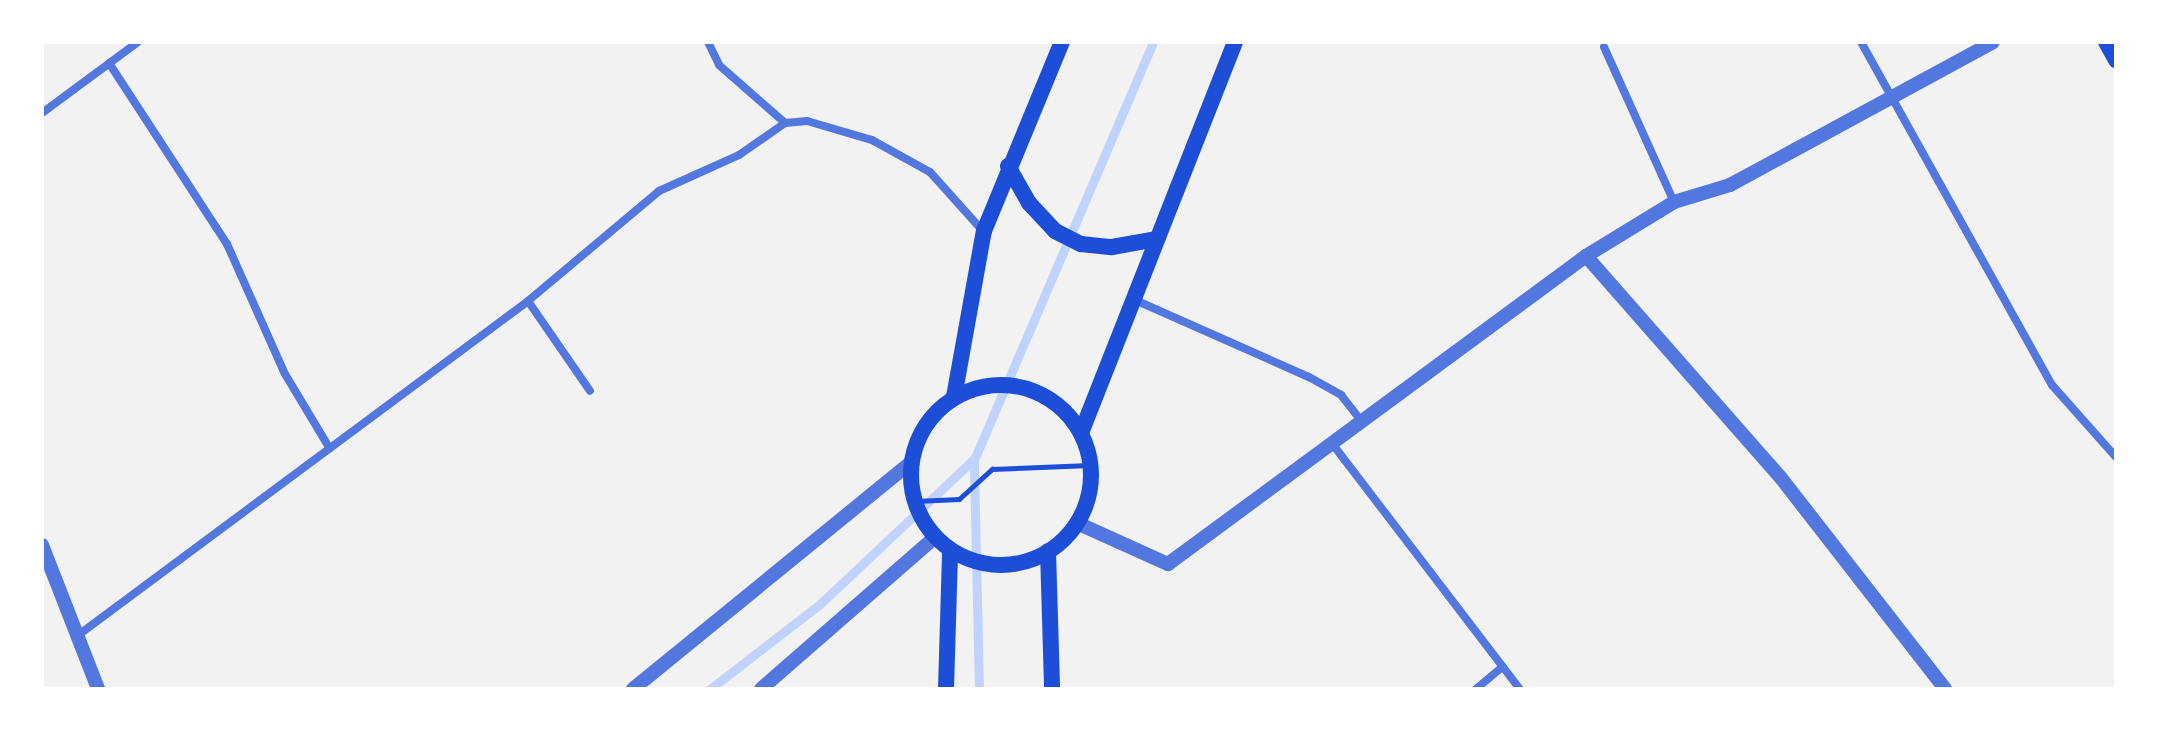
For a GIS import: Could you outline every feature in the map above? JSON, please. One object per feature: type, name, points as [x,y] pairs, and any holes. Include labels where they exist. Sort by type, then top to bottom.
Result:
[{"type":"main road","points":[[954,397],[984,231],[1008,166],[1062,42]]},
{"type":"main road","points":[[1081,433],[1235,42]]},
{"type":"main road","points":[[2106,42],[2116,60]]},
{"type":"main road","points":[[1008,166],[1029,203],[1055,231],[1081,244],[1112,247],[1157,239]]},
{"type":"main road","points":[[1014,385],[1050,399],[1081,433],[1090,465],[1090,485],[1077,523],[1048,551],[1022,563],[989,567],[950,554],[935,537],[915,501],[911,462],[925,425],[954,397],[974,388],[1014,385]]},
{"type":"main road","points":[[1048,551],[1052,689]]},
{"type":"main road","points":[[946,689],[950,554]]},
{"type":"street","points":[[42,113],[109,63],[126,45],[138,42]]},
{"type":"street","points":[[708,42],[719,65],[785,123]]},
{"type":"street","points":[[1861,42],[2052,385],[2116,457]]},
{"type":"street","points":[[1077,523],[1168,564],[1334,446],[1586,256],[1674,202],[1730,185],[1993,42]]},
{"type":"street","points":[[1604,47],[1674,202]]},
{"type":"street","points":[[109,63],[227,244],[285,374],[330,449]]},
{"type":"street","points":[[77,636],[528,301],[659,191],[739,155],[785,123],[807,121],[872,140],[930,172],[984,231]]},
{"type":"street","points":[[1586,256],[1781,478],[1945,689]]},
{"type":"street","points":[[1135,300],[1309,377],[1341,395],[1363,423]]},
{"type":"street","points":[[528,301],[590,391]]},
{"type":"street","points":[[1334,446],[1520,689]]},
{"type":"street","points":[[633,689],[911,462]]},
{"type":"street","points":[[761,689],[935,537]]},
{"type":"street","points":[[42,545],[98,689]]},
{"type":"street","points":[[1476,689],[1503,666]]},
{"type":"path","points":[[915,501],[959,499],[992,469],[1090,465]]},
{"type":"waterway","points":[[979,689],[974,460],[1153,42]]},
{"type":"waterway","points":[[710,689],[820,604],[974,459]]}]
